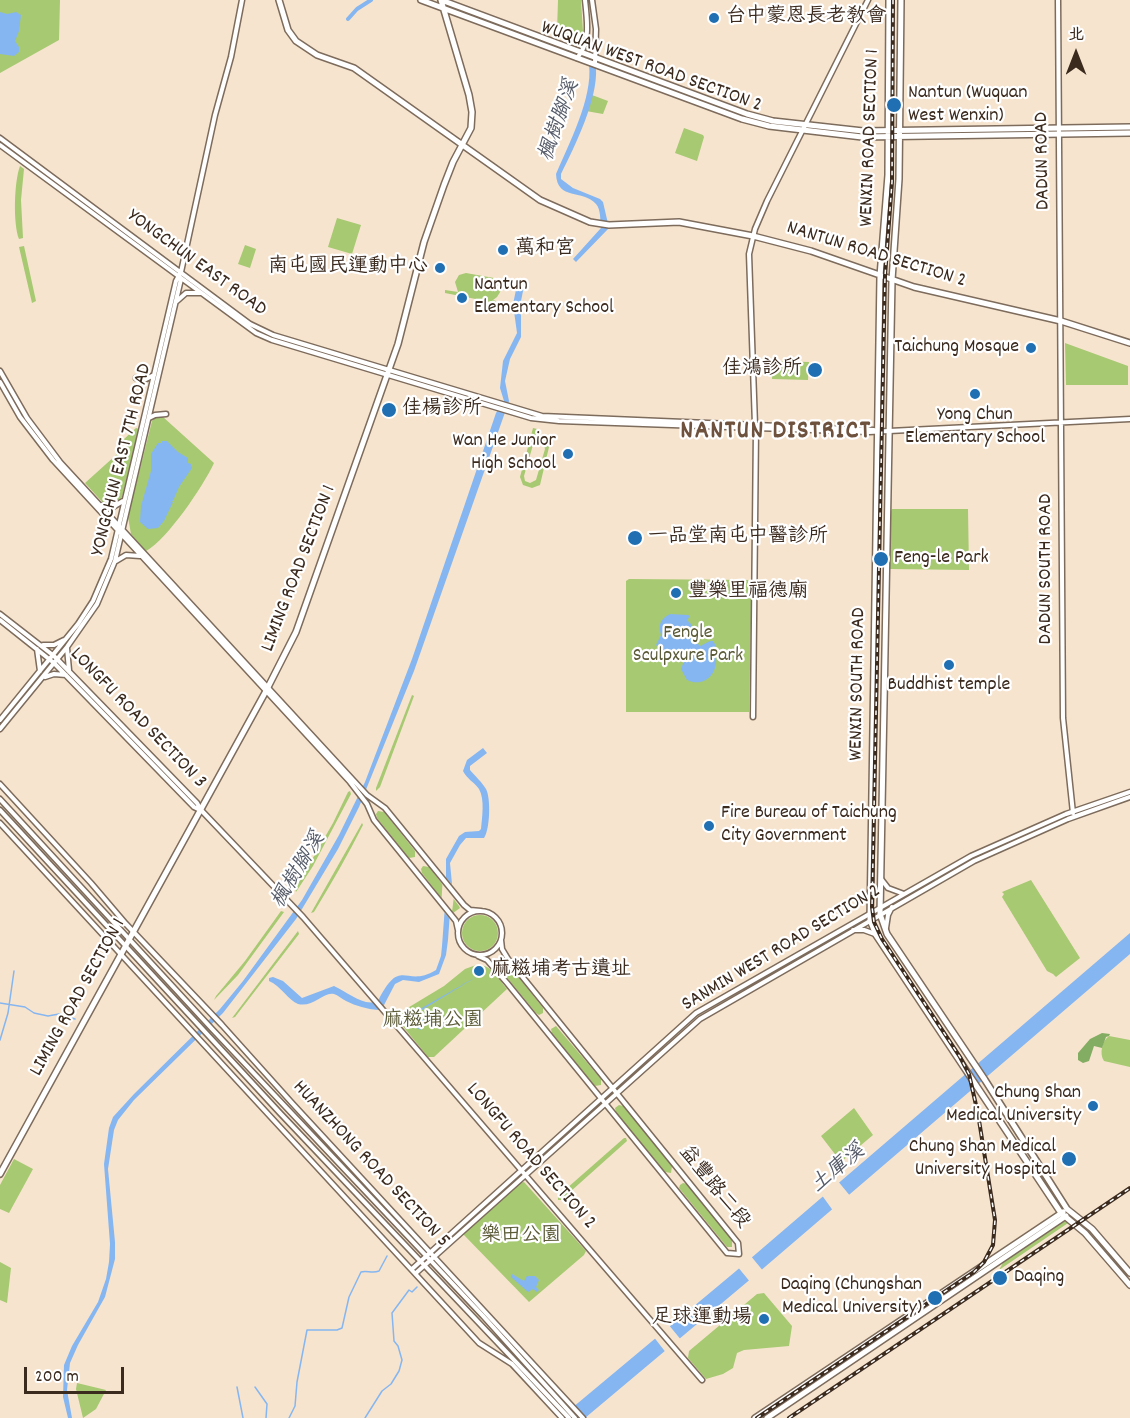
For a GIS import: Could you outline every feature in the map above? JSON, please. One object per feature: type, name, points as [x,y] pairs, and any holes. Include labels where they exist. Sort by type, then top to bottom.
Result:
[{"type":"main road","points":[[279,0],[288,30],[296,42],[316,55],[354,68],[463,144]]},
{"type":"main road","name":"WUQUAN WEST ROAD SECTION 2","points":[[421,0],[579,55]]},
{"type":"main road","name":"LIMING ROAD SECTION 1","points":[[0,1174],[268,689],[296,632],[402,331],[424,242],[450,170],[471,128],[471,106],[441,0]]},
{"type":"main road","name":"WUQUAN WEST ROAD SECTION 2","points":[[441,0],[742,119],[769,126],[888,134],[1058,131],[1130,127]]},
{"type":"main road","name":"WENXIN ROAD SECTION 1","points":[[880,276],[888,175],[889,0]]},
{"type":"main road","name":"WENXIN ROAD SECTION 1","points":[[892,279],[901,134],[902,0]]},
{"type":"main road","name":"WUQUAN WEST ROAD SECTION 2","points":[[1058,131],[1130,133]]},
{"type":"main road","name":"NANTUN ROAD SECTION 2","points":[[463,144],[540,200],[590,222],[609,225],[679,222],[753,236],[811,251],[920,288],[1061,321],[1130,344]]},
{"type":"main road","name":"WENXIN SOUTH ROAD","points":[[880,276],[869,916],[876,935],[983,1095],[1066,1213]]},
{"type":"main road","name":"WENXIN SOUTH ROAD","points":[[892,279],[880,911],[886,932],[990,1089],[1066,1213]]},
{"type":"main road","points":[[766,1418],[1066,1213]]},
{"type":"main road","points":[[1066,1213],[1092,1229],[1130,1273]]},
{"type":"main road","points":[[1066,1213],[1130,1285]]},
{"type":"main road","points":[[755,1418],[992,1263]]},
{"type":"street","points":[[180,276],[242,0]]},
{"type":"street","points":[[579,55],[588,24],[585,0]]},
{"type":"street","points":[[592,0],[596,29],[595,61]]},
{"type":"street","points":[[753,717],[756,427],[749,254],[753,236],[767,201],[868,0]]},
{"type":"street","name":"DADUN ROAD","points":[[1058,0],[1061,321]]},
{"type":"street","name":"YONGCHUN EAST ROAD","points":[[0,138],[250,330],[264,336],[508,410],[549,420],[756,427]]},
{"type":"street","name":"YONGCHUN EAST ROAD","points":[[0,145],[180,276],[258,329],[388,372]]},
{"type":"street","name":"YONGCHUN EAST 7TH ROAD","points":[[0,729],[40,677],[67,647],[97,604],[115,561],[180,276]]},
{"type":"street","name":"YONGCHUN EAST 7TH ROAD","points":[[54,660],[93,601],[111,558],[176,281],[180,276]]},
{"type":"street","points":[[176,301],[186,293],[201,293]]},
{"type":"street","name":"DADUN SOUTH ROAD","points":[[1061,321],[1063,718],[1074,817]]},
{"type":"street","points":[[0,371],[24,418],[46,446],[268,689]]},
{"type":"street","points":[[136,378],[146,379],[154,375]]},
{"type":"street","points":[[0,382],[53,460],[117,532],[268,689]]},
{"type":"street","points":[[149,418],[166,414]]},
{"type":"street","points":[[756,427],[878,431],[1025,426],[1130,419]]},
{"type":"street","points":[[99,505],[113,507],[125,498]]},
{"type":"street","points":[[115,561],[126,555],[140,556]]},
{"type":"street","name":"LONGFU ROAD SECTION 3","points":[[0,615],[54,660],[197,803],[201,810]]},
{"type":"street","name":"LONGFU ROAD SECTION 3","points":[[0,620],[38,646]]},
{"type":"street","points":[[67,639],[54,645],[38,646],[40,677],[67,673],[67,647]]},
{"type":"street","name":"YONGCHUN EAST 7TH ROAD","points":[[0,720],[40,677]]},
{"type":"street","name":"益豐路二段","points":[[268,689],[367,795],[385,808],[468,909],[490,914],[498,921],[502,949],[508,959],[738,1243],[739,1254],[725,1251],[496,970],[487,960],[464,948],[459,940],[457,924],[452,916],[374,820],[350,782],[268,689]]},
{"type":"street","name":"HUANZHONG ROAD SECTION 5","points":[[0,784],[221,1024],[428,1254],[430,1260],[575,1418]]},
{"type":"street","name":"SANMIN WEST ROAD SECTION 2","points":[[880,911],[971,856],[1073,811],[1130,792]]},
{"type":"street","name":"SANMIN WEST ROAD SECTION 2","points":[[412,1269],[696,1013],[869,916],[892,907],[974,861],[1074,817],[1130,797]]},
{"type":"street","name":"HUANZHONG ROAD SECTION 5","points":[[0,799],[213,1030],[428,1254],[434,1257],[583,1418]]},
{"type":"street","name":"HUANZHONG ROAD SECTION 5","points":[[0,810],[424,1266],[569,1418]]},
{"type":"street","name":"LONGFU ROAD SECTION 2","points":[[201,810],[292,904],[702,1380]]},
{"type":"street","name":"HUANZHONG ROAD SECTION 5","points":[[0,823],[480,1343],[512,1364],[562,1418]]},
{"type":"street","points":[[880,876],[888,888],[905,894]]},
{"type":"street","points":[[886,932],[888,915],[892,907]]},
{"type":"street","points":[[458,930],[464,918],[481,911]]},
{"type":"street","name":"SANMIN WEST ROAD SECTION 2","points":[[416,1273],[700,1019],[852,930],[869,916]]},
{"type":"street","points":[[852,930],[864,930],[876,935]]},
{"type":"street","points":[[478,956],[496,948],[501,940]]},
{"type":"green space","points":[[0,0],[60,0],[59,40],[0,73]]},
{"type":"green space","points":[[558,0],[581,0],[583,32],[578,41],[574,43],[559,38],[561,33],[557,31]]},
{"type":"green space","points":[[592,95],[608,101],[603,114],[586,111]]},
{"type":"green space","points":[[684,128],[704,137],[697,161],[675,153]]},
{"type":"green space","points":[[20,166],[24,169],[21,200],[23,238],[19,239],[15,203],[16,182]]},
{"type":"green space","points":[[337,218],[361,225],[352,254],[328,247]]},
{"type":"green space","points":[[245,245],[256,249],[250,268],[238,264]]},
{"type":"green space","points":[[24,246],[36,301],[32,303],[19,247]]},
{"type":"green space","points":[[466,273],[494,278],[502,289],[493,300],[496,303],[445,293],[445,290],[458,292],[455,282],[459,275]]},
{"type":"green space","points":[[1065,343],[1128,366],[1128,385],[1066,385]]},
{"type":"green space","points":[[773,361],[809,362],[808,380],[772,379]]},
{"type":"green space","points":[[157,416],[163,417],[214,463],[194,498],[174,524],[155,545],[146,551],[131,534],[128,517],[152,421]]},
{"type":"green space","points":[[136,428],[139,429],[122,497],[116,503],[104,504],[85,483],[126,446],[123,440]]},
{"type":"green space","points":[[533,428],[537,429],[535,438],[545,440],[549,447],[540,485],[532,488],[523,485],[520,477]],"holes":[[[537,442],[543,443],[545,449],[536,480],[530,483],[525,481],[524,476],[533,445]]]},
{"type":"green space","points":[[892,509],[968,509],[969,570],[890,569],[890,513]]},
{"type":"green space","name":"Fengle Sculpxure Park","points":[[629,579],[752,580],[749,712],[626,712],[626,581]]},
{"type":"green space","points":[[412,695],[414,696],[380,787],[376,791],[376,788]]},
{"type":"green space","points":[[350,791],[351,794],[313,866],[296,892],[295,889]]},
{"type":"green space","points":[[378,811],[384,812],[415,851],[415,857],[409,858],[377,818]]},
{"type":"green space","points":[[362,823],[339,869],[314,912],[311,913]]},
{"type":"green space","points":[[423,866],[429,867],[460,908],[453,913],[422,873]]},
{"type":"green space","points":[[1031,880],[1080,958],[1056,977],[1047,971],[1002,897],[1004,894],[1002,892]]},
{"type":"green space","points":[[281,911],[284,912],[238,975],[214,1000],[245,961]]},
{"type":"green space","points":[[480,915],[493,920],[498,933],[493,946],[480,951],[467,946],[462,933],[467,920]]},
{"type":"green space","points":[[298,931],[299,934],[232,1018]]},
{"type":"green space","points":[[504,962],[543,1008],[543,1013],[539,1015],[536,1013],[500,969],[500,965]]},
{"type":"green space","name":"麻糍埔公園","points":[[476,965],[490,969],[507,989],[434,1057],[428,1057],[396,1018],[396,1015],[444,986],[465,969]]},
{"type":"green space","points":[[556,1026],[601,1079],[601,1085],[595,1086],[552,1033],[551,1029]]},
{"type":"green space","points":[[1102,1033],[1110,1034],[1106,1037],[1102,1048],[1094,1046],[1089,1061],[1083,1063],[1078,1060],[1078,1053],[1090,1039]]},
{"type":"green space","points":[[1109,1036],[1130,1040],[1130,1067],[1104,1061],[1102,1048]]},
{"type":"green space","points":[[619,1105],[623,1106],[672,1166],[671,1173],[665,1172],[616,1112],[615,1108]]},
{"type":"green space","points":[[854,1108],[873,1135],[841,1162],[821,1136]]},
{"type":"green space","points":[[624,1138],[627,1141],[561,1200],[558,1200],[558,1196]]},
{"type":"green space","points":[[14,1159],[33,1169],[9,1213],[0,1209],[0,1185]]},
{"type":"green space","name":"樂田公園","points":[[524,1182],[586,1251],[529,1302],[463,1234],[519,1183]]},
{"type":"green space","points":[[683,1183],[687,1184],[732,1240],[732,1247],[727,1247],[679,1188]]},
{"type":"green space","points":[[1065,1221],[1068,1223],[999,1270],[1004,1261]]},
{"type":"green space","points":[[0,1262],[11,1268],[7,1303],[0,1300]]},
{"type":"green space","points":[[764,1293],[792,1326],[789,1346],[744,1350],[737,1353],[733,1368],[706,1379],[688,1358],[689,1351],[757,1294]]},
{"type":"green space","points":[[77,1383],[106,1390],[96,1409],[83,1418],[76,1389]]},
{"type":"water","points":[[0,12],[7,14],[16,12],[21,15],[15,41],[19,52],[14,56],[0,54]]},
{"type":"water","points":[[589,65],[596,68],[593,94],[561,179],[573,188],[603,202],[609,228],[576,262],[573,259],[601,228],[600,212],[598,206],[591,200],[561,188],[556,174],[584,106]]},
{"type":"water","points":[[524,286],[521,301],[521,337],[510,359],[505,381],[509,401],[414,671],[359,807],[338,849],[296,919],[223,1013],[134,1100],[118,1120],[114,1130],[108,1169],[115,1259],[105,1297],[70,1363],[67,1390],[72,1418],[68,1418],[63,1397],[64,1365],[72,1346],[98,1302],[109,1262],[110,1244],[104,1164],[109,1128],[113,1117],[220,1009],[243,981],[302,900],[339,835],[365,782],[412,659],[496,413],[504,401],[500,388],[503,361],[517,333],[513,304],[516,290],[521,291]]},
{"type":"water","points":[[162,441],[167,441],[188,458],[188,463],[192,468],[171,501],[173,502],[164,521],[158,528],[148,529],[140,522],[141,506],[151,471],[151,454]]},
{"type":"water","points":[[670,614],[690,616],[687,620],[692,625],[692,630],[688,633],[700,646],[713,641],[716,646],[711,650],[722,651],[722,659],[716,657],[715,669],[704,681],[687,680],[681,669],[684,661],[656,645],[661,635],[661,623]]},
{"type":"water","points":[[483,748],[487,753],[470,766],[470,770],[488,793],[488,828],[484,838],[466,838],[450,863],[452,884],[448,940],[446,955],[439,974],[419,982],[403,980],[395,984],[383,1007],[378,1010],[354,1004],[334,994],[326,995],[309,1004],[298,1004],[269,981],[269,978],[273,977],[283,981],[302,998],[334,986],[361,1000],[372,1002],[378,1001],[392,979],[398,976],[426,975],[436,970],[442,946],[446,859],[459,836],[465,832],[481,829],[483,809],[481,793],[463,771],[467,760]]},
{"type":"water","points":[[1130,933],[1130,954],[759,1272],[585,1418],[560,1418],[736,1271]]},
{"type":"water","points":[[481,974],[417,1013],[418,1020],[421,1018],[423,1020],[421,1030],[415,1027],[409,1019],[412,1014],[410,1010],[413,1009],[415,1012]]},
{"type":"water","points":[[512,1274],[524,1281],[527,1276],[535,1276],[539,1280],[536,1287],[539,1290],[537,1292],[533,1289],[528,1292],[511,1277]]},
{"type":"pier","points":[[443,874],[455,888],[451,920],[441,909]]},
{"type":"pier","points":[[837,1180],[851,1197],[834,1212],[821,1194]]},
{"type":"pier","points":[[750,1255],[764,1272],[751,1283],[737,1266]]},
{"type":"pier","points":[[668,1324],[682,1341],[667,1354],[653,1336]]},
{"type":"waterway","points":[[348,19],[357,9],[371,0]]},
{"type":"waterway","points":[[0,1040],[8,1013],[14,971]]},
{"type":"waterway","points":[[0,1003],[25,1007],[34,1013],[48,1016],[59,1014],[75,1019]]},
{"type":"waterway","points":[[289,1418],[295,1406],[307,1330],[342,1328],[349,1297],[361,1272],[379,1271],[387,1256]]},
{"type":"waterway","points":[[365,1418],[382,1391],[391,1384],[399,1371],[402,1360],[394,1341],[392,1313],[409,1290],[412,1292],[417,1287]]},
{"type":"waterway","points":[[237,1387],[243,1418]]},
{"type":"waterway","points":[[255,1387],[267,1404],[266,1418]]},
{"type":"railway","points":[[757,1418],[974,1272],[984,1262],[993,1245],[995,1220],[978,1114],[969,1074],[882,939],[874,922],[872,907],[885,276],[892,182],[893,0]]},
{"type":"railway","points":[[789,1418],[1130,1188]]},
{"type":"place","name":"台中蒙恩長老教會","points":[[714,18]]},
{"type":"place","name":"Nantun (Wuquan West Wenxin)","points":[[894,105]]},
{"type":"place","name":"萬和宮","points":[[503,250]]},
{"type":"place","name":"南屯國民運動中心","points":[[440,268]]},
{"type":"place","name":"Nantun Elementary School","points":[[462,298]]},
{"type":"place","name":"Taichung Mosque","points":[[1031,348]]},
{"type":"place","name":"佳鴻診所","points":[[815,370]]},
{"type":"place","name":"Yong Chun Elementary School","points":[[975,394]]},
{"type":"place","name":"佳楊診所","points":[[389,410]]},
{"type":"place","name":"Wan He Junior High School","points":[[568,454]]},
{"type":"place","name":"一品堂南屯中醫診所","points":[[635,538]]},
{"type":"place","name":"Feng-le Park","points":[[881,559]]},
{"type":"place","name":"豐樂里福德廟","points":[[676,593]]},
{"type":"place","name":"Buddhist temple","points":[[949,665]]},
{"type":"place","name":"Fire Bureau of Taichung City Government","points":[[709,826]]},
{"type":"place","name":"麻糍埔考古遺址","points":[[479,971]]},
{"type":"place","name":"Chung Shan Medical University","points":[[1093,1106]]},
{"type":"place","name":"Chung Shan Medical University Hospital","points":[[1069,1159]]},
{"type":"place","name":"Daqing","points":[[1000,1278]]},
{"type":"place","name":"Daqing (Chungshan Medical University)","points":[[935,1298]]},
{"type":"place","name":"足球運動場","points":[[764,1319]]},
{"type":"district","name":"NANTUN DISTRICT","points":[[776,433]]},
{"type":"water label","name":"楓樹腳溪","points":[[561,121]]},
{"type":"water label","name":"楓樹腳溪","points":[[300,871]]},
{"type":"water label","name":"土庫溪","points":[[839,1170]]}]
